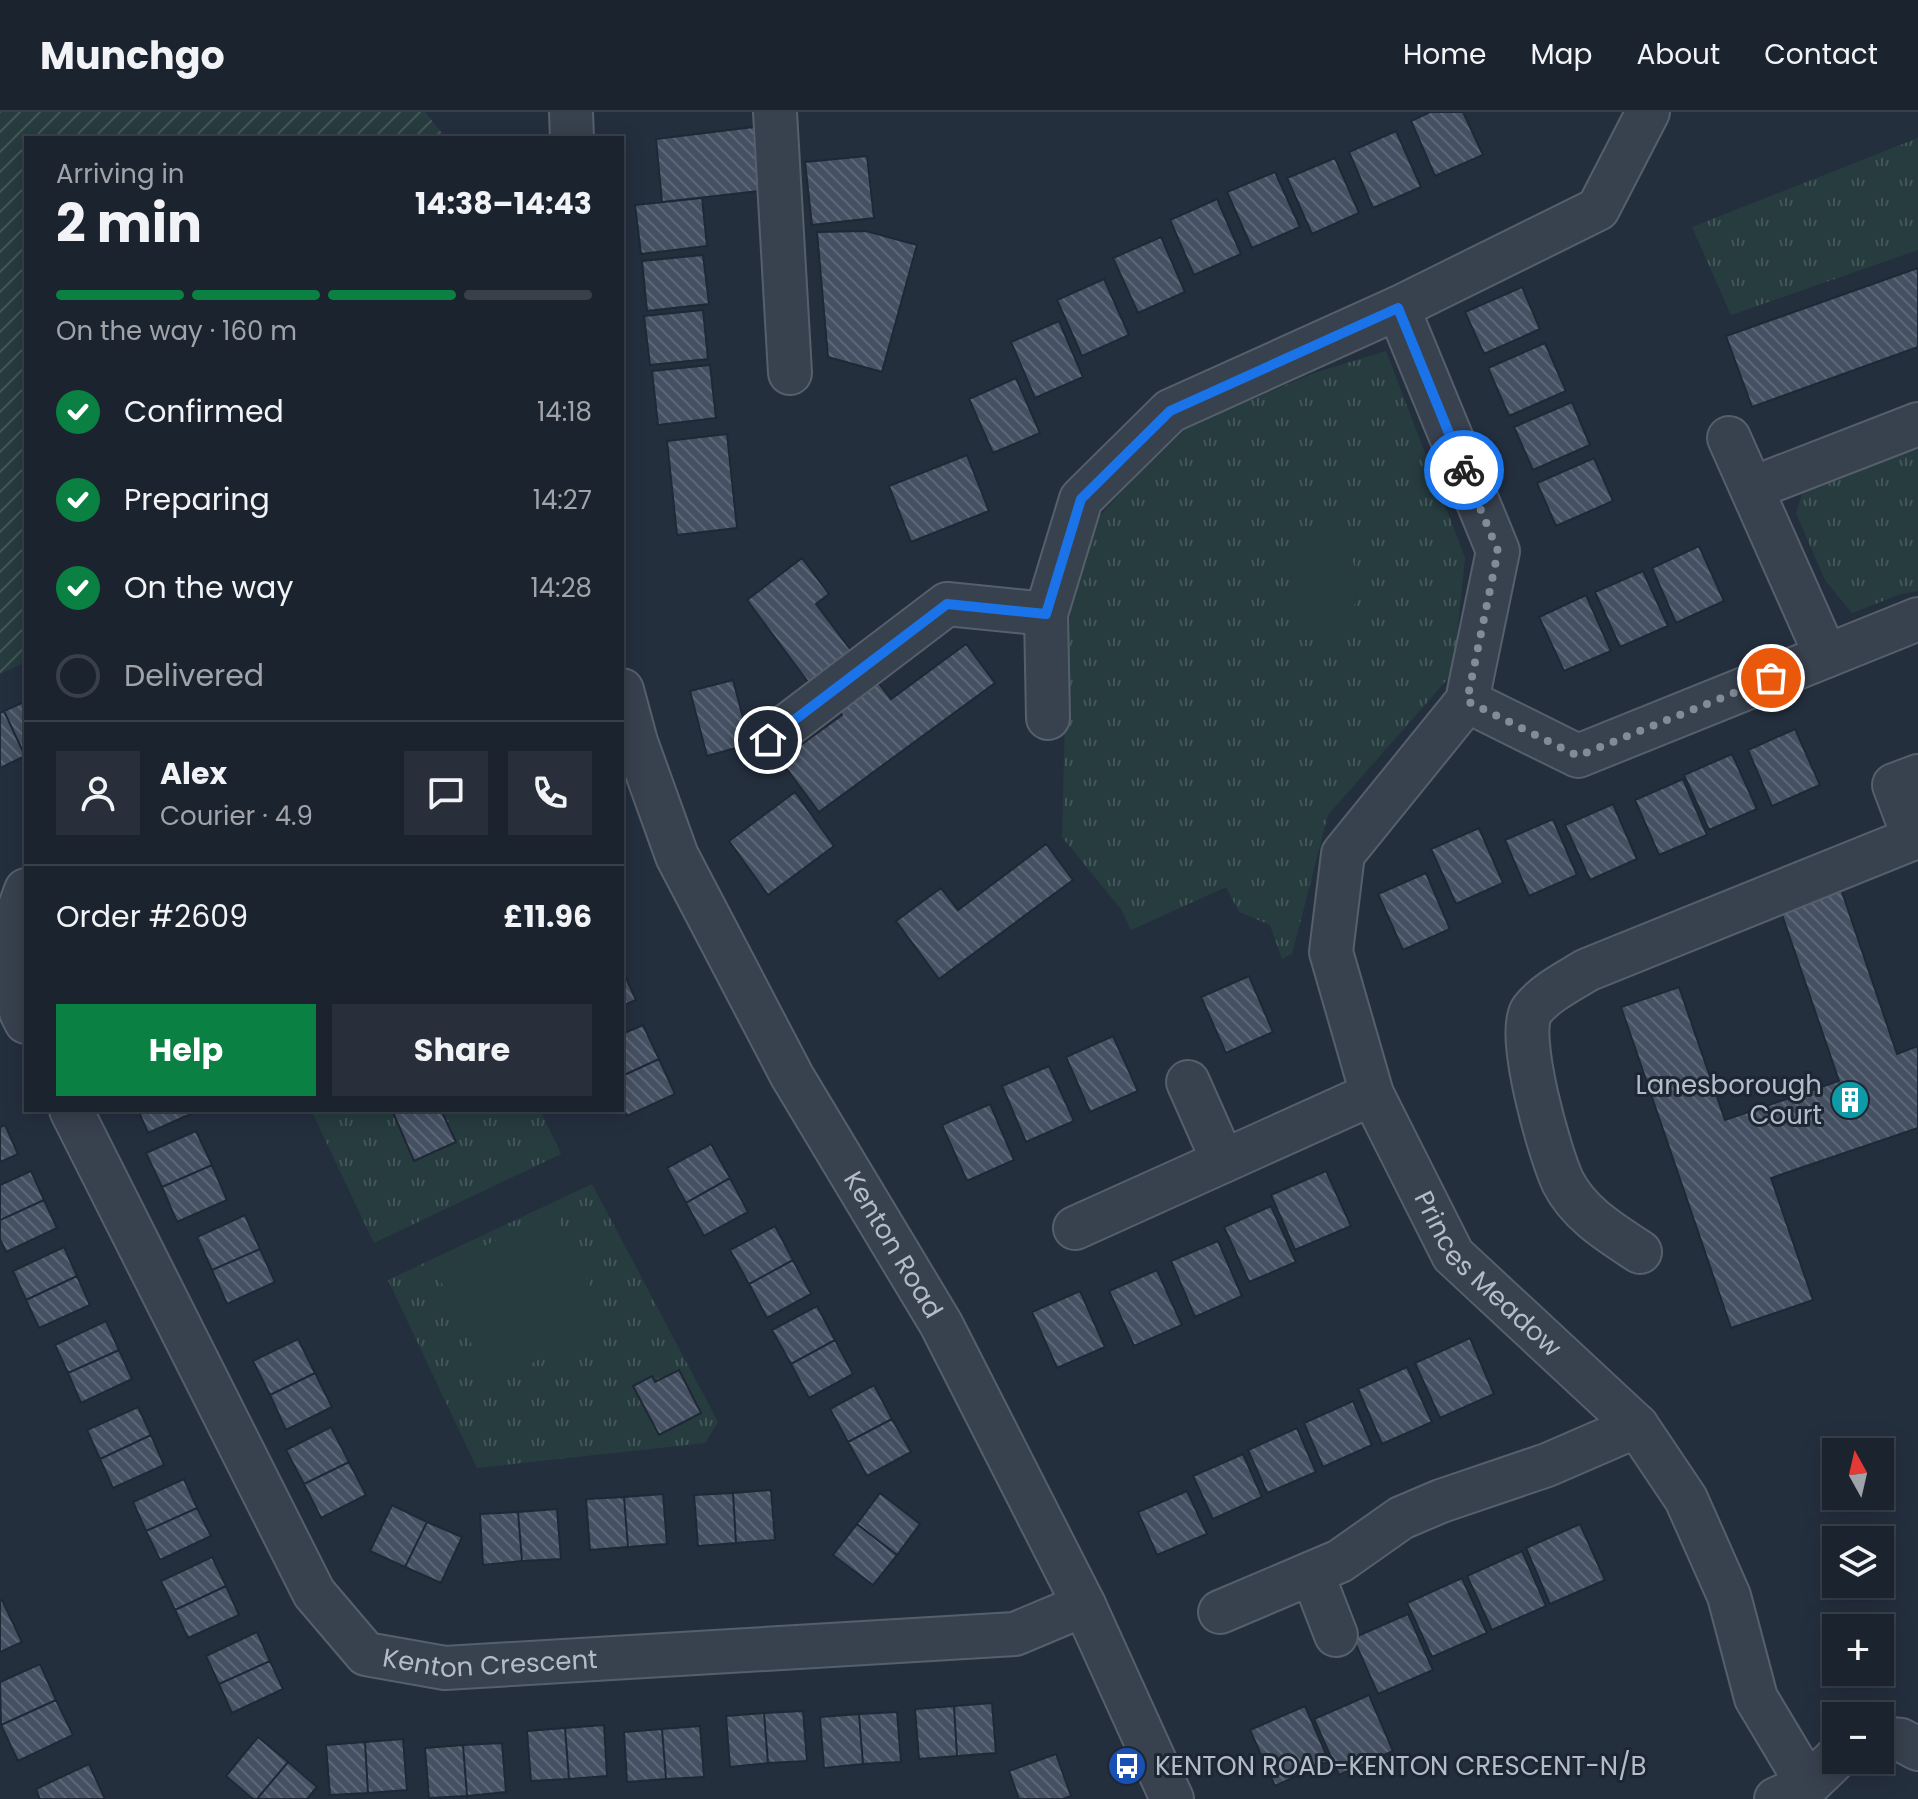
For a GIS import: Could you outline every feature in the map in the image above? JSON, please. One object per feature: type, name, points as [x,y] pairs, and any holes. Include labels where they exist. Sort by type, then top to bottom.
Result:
[{"type":"street","points":[[571,112],[572,136]]},
{"type":"street","points":[[775,112],[790,373]]},
{"type":"street","points":[[1048,718],[1046,614],[1081,499],[1170,411],[1398,308],[1598,209],[1648,112]]},
{"type":"street","name":"Princes Meadow","points":[[1398,308],[1498,551],[1467,701],[1343,854],[1331,952],[1372,1094],[1453,1255],[1637,1426],[1686,1499],[1729,1596],[1756,1698],[1807,1780]]},
{"type":"street","points":[[1753,488],[1918,424]]},
{"type":"street","points":[[1729,438],[1826,656]]},
{"type":"street","points":[[768,740],[947,604],[1046,614]]},
{"type":"street","points":[[1467,701],[1578,756],[1918,619]]},
{"type":"street","name":"Kenton Road","points":[[624,697],[636,742],[677,856],[792,1076],[941,1324],[1084,1605],[1172,1799]]},
{"type":"street","points":[[1640,1252],[1595,1223],[1564,1183],[1536,1096],[1526,1026],[1531,1011],[1587,970],[1914,838],[1894,785],[1918,776]]},
{"type":"street","points":[[24,896],[5,948],[24,1018]]},
{"type":"street","points":[[1188,1082],[1223,1161]]},
{"type":"street","points":[[1075,1228],[1372,1094]]},
{"type":"street","name":"Kenton Crescent","points":[[72,1112],[314,1593],[366,1654],[445,1668],[1015,1634],[1084,1605]]},
{"type":"street","points":[[1220,1612],[1340,1561],[1401,1518],[1547,1465],[1637,1426]]},
{"type":"street","points":[[1312,1573],[1336,1635]]},
{"type":"street","points":[[1894,1739],[1918,1749]]},
{"type":"green space","points":[[0,112],[425,112],[444,136],[24,136],[24,663],[0,674]]},
{"type":"green space","points":[[1918,138],[1918,250],[1731,315],[1692,227]]},
{"type":"green space","points":[[1386,351],[1465,558],[1453,673],[1328,815],[1292,954],[1282,959],[1270,925],[1239,912],[1226,887],[1131,930],[1121,909],[1062,837],[1067,638],[1076,577],[1096,520],[1176,432],[1314,373]]},
{"type":"green space","points":[[1918,445],[1918,591],[1901,594],[1852,613],[1825,580],[1796,513],[1804,487]]},
{"type":"green space","points":[[1334,533],[1344,538],[1355,568],[1357,595],[1346,623],[1338,633],[1327,638],[1305,640],[1292,626],[1287,590],[1299,560],[1314,541]]},
{"type":"green space","points":[[312,1112],[541,1112],[561,1154],[374,1243]]},
{"type":"green space","points":[[592,1184],[718,1422],[705,1443],[477,1468],[388,1280]]},
{"type":"green space","points":[[554,1212],[609,1325],[491,1383],[435,1270]]},
{"type":"building","points":[[1430,112],[1463,112],[1483,155],[1435,176],[1411,121]]},
{"type":"building","points":[[769,125],[777,189],[662,202],[656,139]]},
{"type":"building","points":[[1396,131],[1421,187],[1373,208],[1349,152]]},
{"type":"building","points":[[867,156],[874,218],[812,225],[805,162]]},
{"type":"building","points":[[1335,158],[1359,213],[1312,234],[1287,178]]},
{"type":"building","points":[[1275,172],[1300,227],[1252,248],[1227,192]]},
{"type":"building","points":[[702,198],[707,246],[641,254],[635,205]]},
{"type":"building","points":[[1217,199],[1241,254],[1194,275],[1170,220]]},
{"type":"building","points":[[866,231],[917,245],[882,372],[828,357],[817,232]]},
{"type":"building","points":[[1161,237],[1185,292],[1138,313],[1113,258]]},
{"type":"building","points":[[703,255],[709,304],[647,311],[642,261]]},
{"type":"building","points":[[1918,268],[1918,347],[1752,407],[1726,336]]},
{"type":"building","points":[[1104,279],[1129,335],[1082,356],[1057,300]]},
{"type":"building","points":[[1522,287],[1540,329],[1484,354],[1465,312]]},
{"type":"building","points":[[703,310],[708,359],[650,365],[644,316]]},
{"type":"building","points":[[1059,321],[1083,377],[1035,398],[1011,342]]},
{"type":"building","points":[[1545,343],[1566,391],[1509,416],[1488,368]]},
{"type":"building","points":[[710,365],[716,418],[658,425],[652,371]]},
{"type":"building","points":[[1016,378],[1040,433],[993,453],[969,399]]},
{"type":"building","points":[[1572,402],[1590,445],[1533,470],[1514,427]]},
{"type":"building","points":[[727,434],[737,528],[677,535],[667,441]]},
{"type":"building","points":[[967,455],[989,511],[911,542],[889,486]]},
{"type":"building","points":[[1594,458],[1613,501],[1556,526],[1537,483]]},
{"type":"building","points":[[1699,546],[1724,601],[1676,623],[1652,568]]},
{"type":"building","points":[[802,558],[829,594],[816,604],[856,657],[814,690],[747,600]]},
{"type":"building","points":[[1643,571],[1668,626],[1620,647],[1595,592]]},
{"type":"building","points":[[1586,595],[1611,651],[1564,671],[1539,617]]},
{"type":"building","points":[[966,644],[995,683],[819,812],[780,760],[842,715],[831,699],[869,671],[891,699]]},
{"type":"building","points":[[733,680],[750,744],[707,756],[690,691]]},
{"type":"building","points":[[24,702],[24,754],[4,711]]},
{"type":"building","points":[[4,711],[24,756],[0,768],[0,713]]},
{"type":"building","points":[[1795,729],[1820,785],[1772,806],[1748,750]]},
{"type":"building","points":[[1732,754],[1757,809],[1709,830],[1684,775]]},
{"type":"building","points":[[1683,779],[1707,835],[1659,855],[1635,800]]},
{"type":"building","points":[[795,792],[834,846],[768,895],[729,841]]},
{"type":"building","points":[[1613,804],[1637,859],[1590,880],[1565,825]]},
{"type":"building","points":[[1553,819],[1577,875],[1529,896],[1505,840]]},
{"type":"building","points":[[1479,828],[1503,883],[1456,904],[1431,849]]},
{"type":"building","points":[[1046,844],[1073,880],[939,979],[896,921],[941,888],[958,910]]},
{"type":"building","points":[[1426,873],[1450,929],[1403,950],[1378,894]]},
{"type":"building","name":"Lanesborough Court","points":[[1839,883],[1897,1054],[1918,1046],[1918,1128],[1771,1178],[1813,1300],[1731,1328],[1621,1007],[1679,987],[1725,1120],[1839,1081],[1778,903]]},
{"type":"building","points":[[624,973],[636,1000],[624,1005]]},
{"type":"building","points":[[1249,976],[1273,1032],[1226,1053],[1201,997]]},
{"type":"building","points":[[643,1025],[659,1059],[624,1075],[624,1033]]},
{"type":"building","points":[[1113,1036],[1138,1091],[1090,1112],[1066,1057]]},
{"type":"building","points":[[659,1059],[675,1094],[627,1116],[624,1109],[624,1075]]},
{"type":"building","points":[[1049,1066],[1074,1121],[1026,1142],[1002,1086]]},
{"type":"building","points":[[990,1104],[1014,1160],[967,1181],[942,1125]]},
{"type":"building","points":[[139,1112],[193,1112],[193,1113],[148,1133]]},
{"type":"building","points":[[393,1112],[442,1112],[456,1142],[414,1161]]},
{"type":"building","points":[[5,1125],[18,1154],[0,1162],[0,1127]]},
{"type":"building","points":[[196,1131],[212,1165],[162,1187],[146,1153]]},
{"type":"building","points":[[711,1144],[730,1178],[686,1203],[667,1168]]},
{"type":"building","points":[[212,1165],[227,1200],[177,1222],[162,1187]]},
{"type":"building","points":[[31,1171],[44,1200],[0,1220],[0,1185]]},
{"type":"building","points":[[1326,1171],[1351,1226],[1295,1250],[1271,1195]]},
{"type":"building","points":[[730,1178],[748,1212],[704,1236],[686,1203]]},
{"type":"building","points":[[44,1200],[57,1228],[6,1252],[0,1239],[0,1220]]},
{"type":"building","points":[[1271,1206],[1296,1262],[1249,1282],[1224,1227]]},
{"type":"building","points":[[245,1215],[260,1249],[212,1270],[197,1237]]},
{"type":"building","points":[[775,1226],[793,1260],[749,1284],[730,1250]]},
{"type":"building","points":[[1218,1241],[1242,1296],[1195,1317],[1171,1261]]},
{"type":"building","points":[[64,1247],[77,1276],[26,1300],[13,1271]]},
{"type":"building","points":[[260,1249],[275,1282],[227,1304],[212,1270]]},
{"type":"building","points":[[793,1260],[811,1294],[767,1318],[749,1284]]},
{"type":"building","points":[[1157,1270],[1182,1325],[1134,1346],[1109,1291]]},
{"type":"building","points":[[77,1276],[90,1305],[39,1328],[26,1300]]},
{"type":"building","points":[[1080,1291],[1105,1347],[1057,1368],[1032,1312]]},
{"type":"building","points":[[817,1306],[835,1340],[791,1364],[772,1330]]},
{"type":"building","points":[[106,1321],[119,1350],[68,1373],[55,1345]]},
{"type":"building","points":[[1470,1338],[1494,1394],[1440,1418],[1415,1363]]},
{"type":"building","points":[[298,1339],[315,1373],[270,1395],[253,1361]]},
{"type":"building","points":[[835,1340],[853,1374],[809,1398],[791,1364]]},
{"type":"building","points":[[119,1350],[132,1379],[81,1403],[68,1373]]},
{"type":"building","points":[[1407,1367],[1432,1422],[1382,1444],[1358,1389]]},
{"type":"building","points":[[679,1370],[701,1413],[659,1435],[633,1386],[652,1376],[655,1382]]},
{"type":"building","points":[[315,1373],[332,1407],[286,1430],[270,1395]]},
{"type":"building","points":[[874,1385],[892,1419],[848,1442],[830,1409]]},
{"type":"building","points":[[1353,1401],[1372,1445],[1323,1467],[1304,1423]]},
{"type":"building","points":[[138,1407],[151,1435],[100,1459],[87,1430]]},
{"type":"building","points":[[892,1419],[911,1452],[867,1476],[848,1442]]},
{"type":"building","points":[[331,1427],[349,1462],[304,1484],[286,1450]]},
{"type":"building","points":[[1297,1428],[1316,1472],[1267,1493],[1248,1450]]},
{"type":"building","points":[[151,1435],[164,1465],[113,1488],[100,1459]]},
{"type":"building","points":[[1243,1454],[1262,1497],[1213,1519],[1193,1476]]},
{"type":"building","points":[[349,1462],[366,1495],[321,1518],[304,1484]]},
{"type":"building","points":[[184,1479],[197,1508],[146,1531],[133,1502]]},
{"type":"building","points":[[771,1490],[775,1540],[736,1543],[733,1493]]},
{"type":"building","points":[[1187,1491],[1207,1534],[1157,1555],[1138,1512]]},
{"type":"building","points":[[733,1493],[736,1543],[698,1546],[694,1495]]},
{"type":"building","points":[[880,1493],[920,1524],[897,1555],[857,1524]]},
{"type":"building","points":[[663,1494],[667,1544],[628,1547],[624,1497]]},
{"type":"building","points":[[624,1497],[628,1547],[590,1550],[586,1499]]},
{"type":"building","points":[[392,1505],[427,1522],[405,1567],[370,1551]]},
{"type":"building","points":[[197,1508],[211,1536],[160,1560],[146,1531]]},
{"type":"building","points":[[557,1509],[561,1559],[522,1561],[518,1512]]},
{"type":"building","points":[[518,1512],[522,1561],[483,1565],[480,1514]]},
{"type":"building","points":[[427,1522],[462,1537],[441,1583],[405,1567]]},
{"type":"building","points":[[857,1524],[897,1555],[873,1585],[833,1555]]},
{"type":"building","points":[[1580,1524],[1605,1580],[1550,1604],[1526,1548]]},
{"type":"building","points":[[1522,1551],[1546,1606],[1492,1630],[1467,1576]]},
{"type":"building","points":[[212,1557],[226,1586],[175,1610],[161,1581]]},
{"type":"building","points":[[1462,1578],[1487,1633],[1432,1657],[1407,1603]]},
{"type":"building","points":[[226,1586],[239,1615],[188,1638],[175,1610]]},
{"type":"building","points":[[0,1601],[22,1642],[0,1652]]},
{"type":"building","points":[[1408,1614],[1433,1670],[1378,1694],[1353,1638]]},
{"type":"building","points":[[257,1632],[270,1661],[219,1684],[206,1656]]},
{"type":"building","points":[[270,1661],[283,1689],[232,1713],[219,1684]]},
{"type":"building","points":[[40,1664],[56,1700],[1,1725],[0,1682]]},
{"type":"building","points":[[1369,1695],[1393,1751],[1339,1775],[1314,1719]]},
{"type":"building","points":[[56,1700],[73,1735],[18,1761],[1,1725]]},
{"type":"building","points":[[992,1703],[996,1753],[957,1756],[954,1706]]},
{"type":"building","points":[[954,1706],[957,1756],[919,1759],[915,1709]]},
{"type":"building","points":[[1305,1706],[1329,1761],[1275,1786],[1250,1730]]},
{"type":"building","points":[[803,1711],[807,1761],[768,1763],[764,1713]]},
{"type":"building","points":[[897,1712],[901,1762],[863,1764],[859,1714]]},
{"type":"building","points":[[764,1713],[768,1763],[730,1767],[726,1716]]},
{"type":"building","points":[[859,1714],[863,1764],[824,1768],[820,1717]]},
{"type":"building","points":[[604,1725],[607,1776],[569,1779],[565,1728]]},
{"type":"building","points":[[700,1726],[704,1777],[666,1779],[662,1729]]},
{"type":"building","points":[[565,1728],[569,1779],[531,1781],[527,1731]]},
{"type":"building","points":[[662,1729],[666,1779],[627,1782],[624,1732]]},
{"type":"building","points":[[258,1737],[288,1762],[257,1799],[253,1799],[226,1776]]},
{"type":"building","points":[[403,1739],[407,1790],[368,1793],[365,1742]]},
{"type":"building","points":[[365,1742],[368,1793],[330,1795],[326,1745]]},
{"type":"building","points":[[502,1743],[506,1792],[467,1796],[463,1745]]},
{"type":"building","points":[[463,1745],[467,1796],[429,1798],[425,1748]]},
{"type":"building","points":[[1056,1754],[1071,1796],[1063,1799],[1019,1799],[1009,1771]]},
{"type":"building","points":[[288,1762],[317,1787],[307,1799],[257,1799]]},
{"type":"building","points":[[89,1764],[105,1799],[40,1799],[36,1789]]},
{"type":"way so far","points":[[1464,470],[1498,551],[1467,701],[1578,756],[1771,678]]},
{"type":"place","name":"Lanesborough Court","points":[[1850,1100]]},
{"type":"place","name":"KENTON ROAD-KENTON CRESCENT-N/B","points":[[1127,1766]]},
{"type":"route","points":[[768,740],[947,604],[1046,614],[1081,499],[1170,411],[1398,308],[1464,470]]}]
